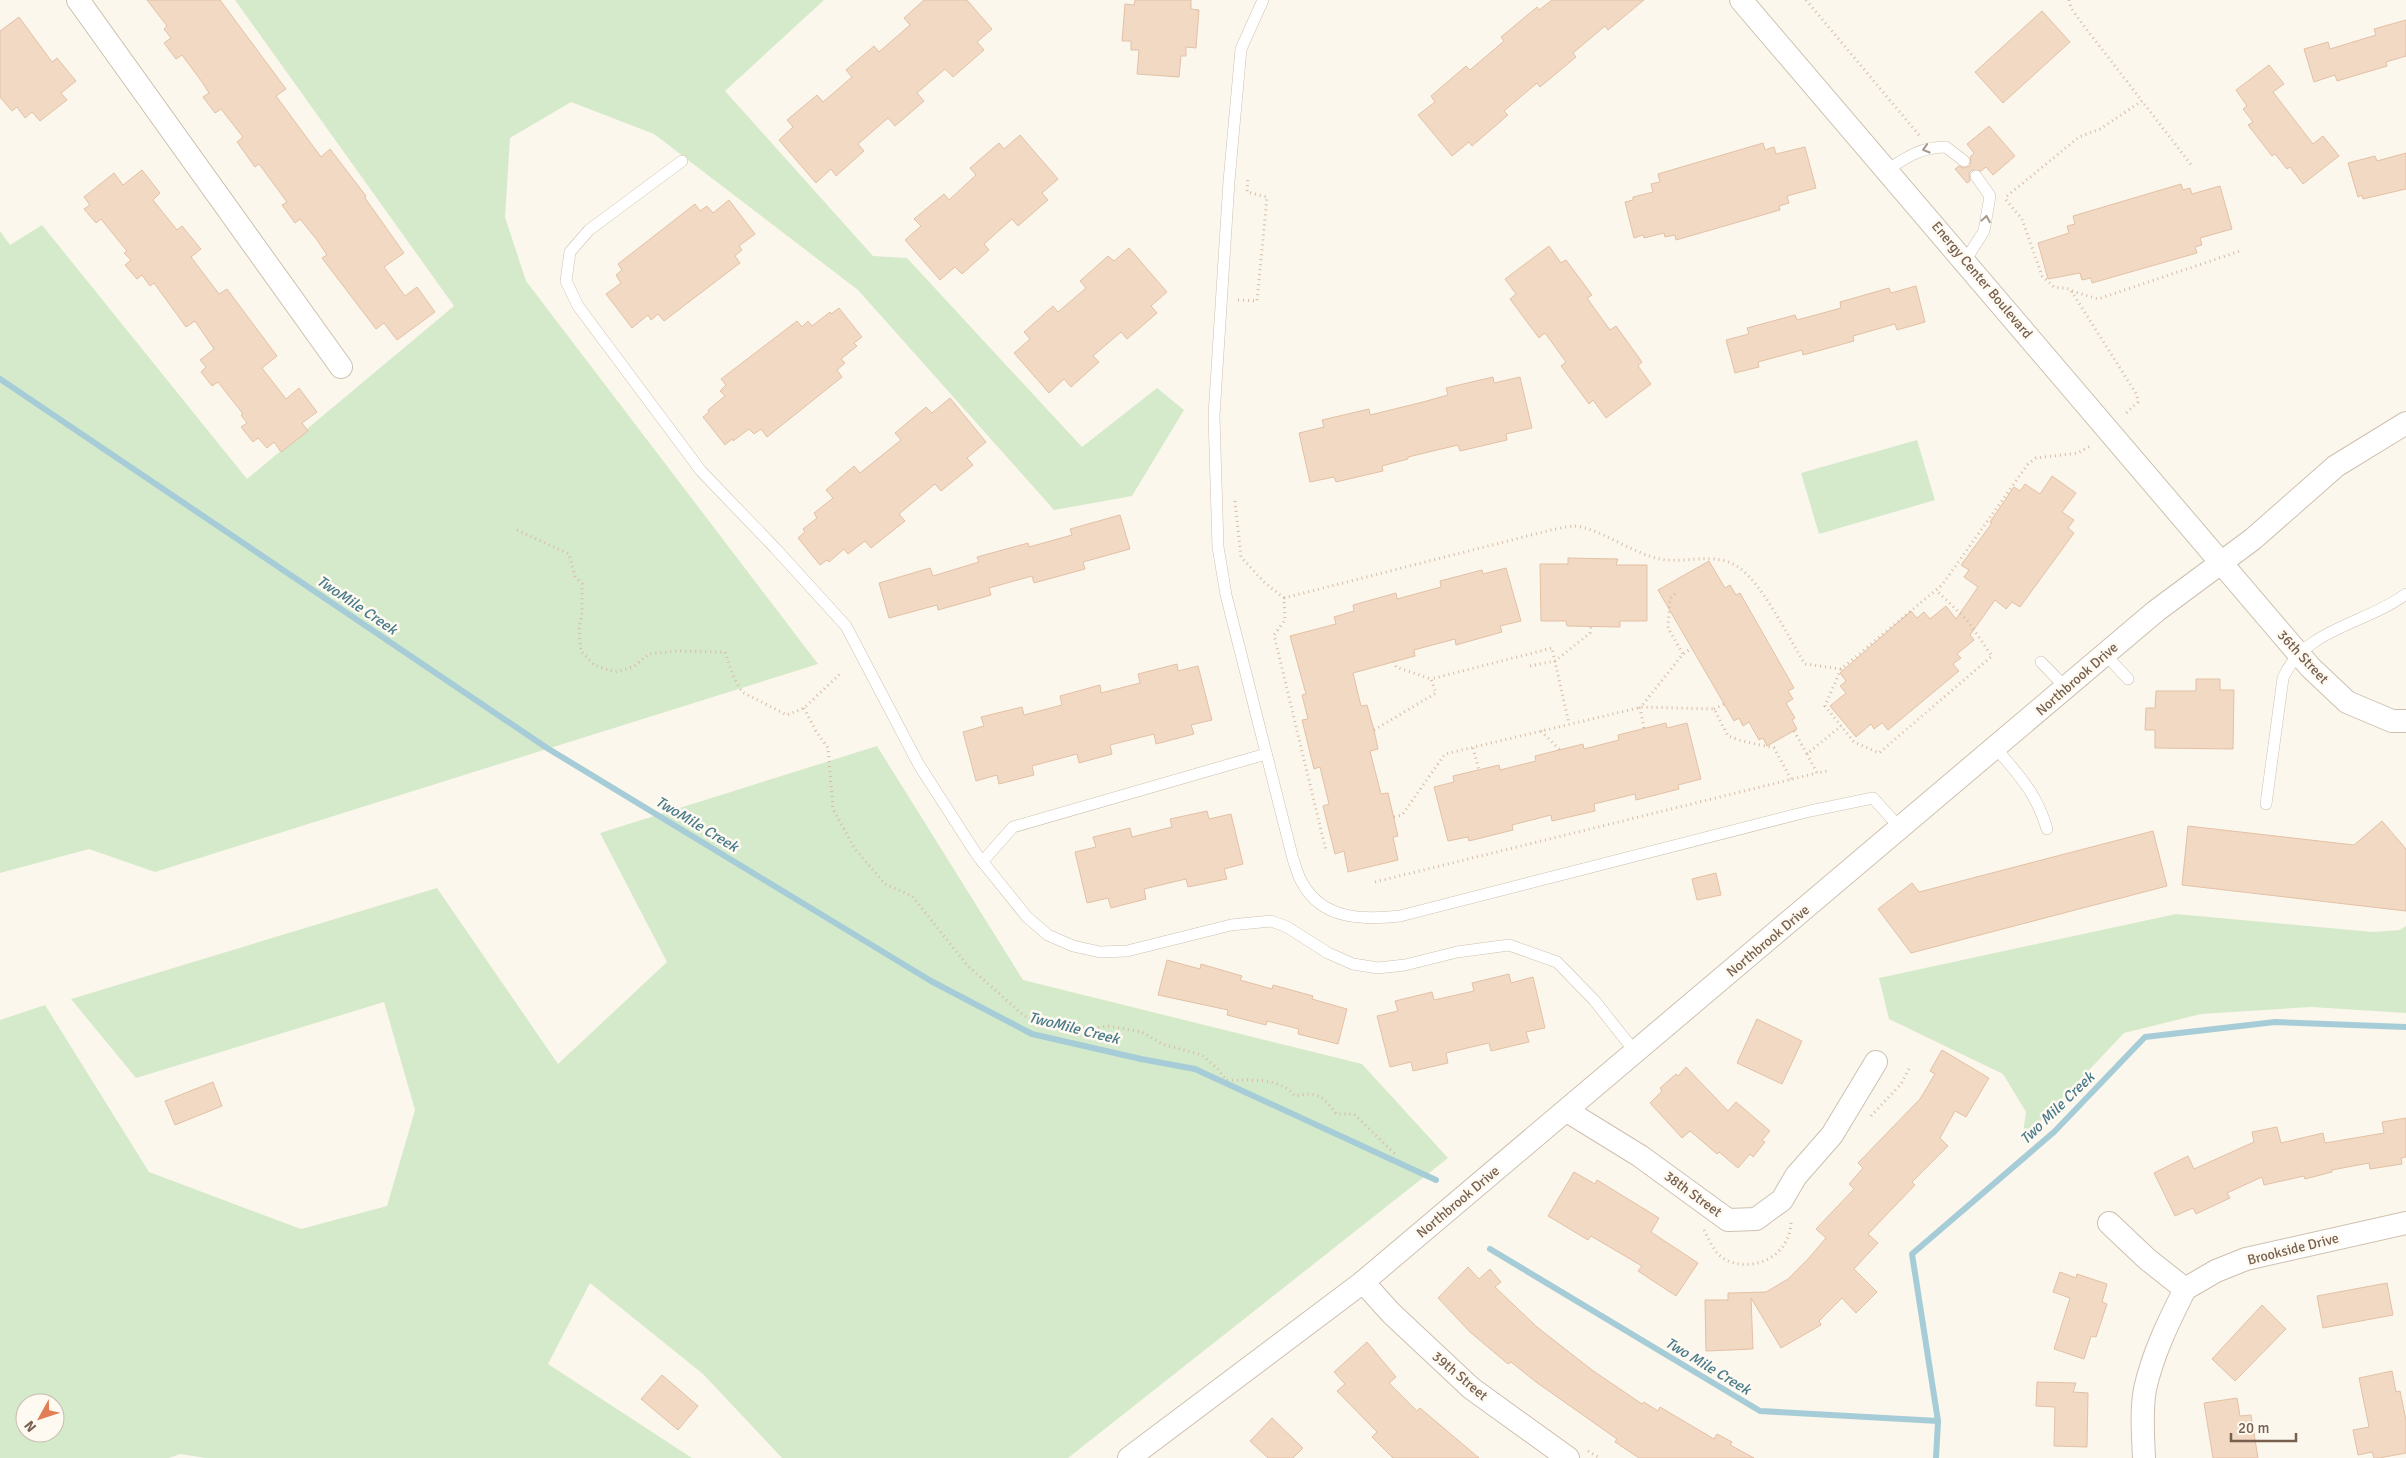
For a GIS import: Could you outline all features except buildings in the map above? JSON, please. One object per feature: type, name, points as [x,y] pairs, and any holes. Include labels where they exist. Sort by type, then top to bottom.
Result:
[{"type":"street","points":[[78,0],[342,367]]},
{"type":"street","name":"Energy Center Boulevard","points":[[1741,0],[2222,562]]},
{"type":"street","name":"Northbrook Drive","points":[[1129,1458],[1363,1282],[1901,829],[2156,611],[2254,539],[2336,466],[2406,423]]},
{"type":"street","name":"36th Street","points":[[2222,562],[2298,654],[2347,702],[2392,721],[2406,721]]},
{"type":"street","name":"38th Street","points":[[1567,1111],[1640,1156],[1728,1220],[1756,1219],[1782,1200],[1796,1176],[1832,1135],[1876,1062]]},
{"type":"street","points":[[2109,1223],[2147,1259],[2185,1289],[2160,1338],[2145,1390],[2143,1417],[2144,1458]]},
{"type":"street","name":"Brookside Drive","points":[[2185,1289],[2216,1271],[2246,1259],[2406,1223]]},
{"type":"street","name":"39th Street","points":[[1363,1282],[1391,1313],[1471,1388],[1568,1458]]},
{"type":"lane","points":[[1263,0],[1241,49],[1229,181],[1214,416],[1220,556],[1238,651],[1293,859],[1303,885],[1323,906],[1350,918],[1377,919],[1400,916],[1800,814],[1873,798],[1901,829]]},
{"type":"lane","points":[[1887,170],[1910,155],[1928,148],[1946,147],[1964,161]]},
{"type":"lane","points":[[682,161],[589,230],[570,252],[566,281],[578,306],[701,471],[846,626],[919,765],[982,862],[1027,917],[1048,934],[1073,946],[1100,952],[1127,951],[1206,930],[1257,921],[1271,921],[1287,928],[1328,953],[1353,964],[1378,968],[1405,965],[1457,952],[1509,945],[1557,962],[1594,1000],[1636,1053]]},
{"type":"lane","points":[[1965,261],[1984,231],[1990,196],[1976,176]]},
{"type":"lane","points":[[2266,804],[2283,678],[2289,664],[2314,641],[2393,604],[2406,594]]},
{"type":"lane","points":[[2105,654],[2128,679]]},
{"type":"lane","points":[[2041,662],[2066,688]]},
{"type":"lane","points":[[1996,748],[2032,791],[2041,808],[2047,828]]},
{"type":"lane","points":[[982,862],[1013,827],[1266,754]]},
{"type":"path","points":[[1806,0],[1928,148]]},
{"type":"path","points":[[2068,0],[2084,26],[2192,166]]},
{"type":"path","points":[[2142,101],[2100,129],[2079,137],[2004,198],[2022,219],[2042,276],[2054,287],[2070,289],[2071,291],[2098,299],[2240,251]]},
{"type":"path","points":[[1237,308],[1238,299],[1257,301],[1267,197],[1247,192],[1248,174]]},
{"type":"path","points":[[1936,590],[1966,620],[1992,656],[1879,753],[1854,742],[1825,706],[1841,669],[1942,585],[2028,464],[2036,458],[2078,453],[2091,446],[2138,402],[2137,395],[2071,291]]},
{"type":"path","points":[[1235,500],[1241,558],[1264,583],[1284,598]]},
{"type":"path","points":[[1284,598],[1542,532],[1574,526],[1590,530],[1637,552],[1660,559],[1682,561],[1711,558],[1735,565],[1755,582],[1805,664],[1841,669]]},
{"type":"path","points":[[518,530],[569,554],[575,576],[582,584],[582,613],[579,631],[581,651],[594,665],[615,672],[633,667],[649,654],[678,651],[725,652],[734,678],[742,692],[787,715],[804,708],[840,674]]},
{"type":"path","points":[[1675,594],[1670,598],[1668,628],[1683,654]]},
{"type":"path","points":[[1284,598],[1285,620],[1274,635],[1326,851]]},
{"type":"path","points":[[1530,666],[1555,661],[1590,633],[1591,626]]},
{"type":"path","points":[[1394,662],[1396,667],[1431,679],[1552,648],[1569,724]]},
{"type":"path","points":[[1644,728],[1640,708],[1683,654],[1692,648]]},
{"type":"path","points":[[1374,730],[1436,693],[1431,679]]},
{"type":"path","points":[[1394,817],[1402,815],[1445,754],[1640,708],[1714,709],[1724,704]]},
{"type":"path","points":[[804,708],[816,731],[828,748],[833,809],[855,849],[886,884],[912,896],[967,965],[1021,1013],[1029,1019],[1072,1028],[1087,1029],[1108,1026],[1142,1032],[1162,1044],[1202,1055],[1217,1068],[1226,1080],[1264,1080],[1289,1089],[1295,1096],[1310,1093],[1324,1098],[1336,1114],[1354,1114],[1396,1154]]},
{"type":"path","points":[[1714,709],[1728,736],[1774,748],[1791,780]]},
{"type":"path","points":[[1807,754],[1841,726]]},
{"type":"path","points":[[1794,730],[1817,773]]},
{"type":"path","points":[[1541,731],[1560,750]]},
{"type":"path","points":[[1473,748],[1479,770]]},
{"type":"path","points":[[1375,882],[1827,771]]},
{"type":"green space","points":[[235,0],[824,0],[725,91],[873,256],[907,258],[1082,447],[1157,388],[1184,410],[1132,496],[1054,510],[858,290],[654,134],[571,102],[510,138],[505,217],[526,281],[818,664],[155,872],[89,849],[0,873],[0,231],[10,245],[42,225],[247,479],[454,306]]},
{"type":"green space","points":[[1917,440],[1935,500],[1819,534],[1801,473]]},
{"type":"green space","points":[[877,746],[1023,980],[1362,1064],[1448,1158],[1068,1458],[782,1458],[703,1374],[590,1283],[548,1364],[692,1458],[206,1458],[180,1454],[169,1458],[0,1458],[0,1020],[45,1005],[149,1172],[301,1229],[387,1206],[415,1110],[384,1002],[136,1078],[71,999],[437,888],[558,1064],[667,962],[600,833]]},
{"type":"green space","points":[[2176,914],[2373,932],[2400,930],[2406,926],[2406,1013],[2311,1007],[2201,1014],[2124,1033],[2022,1141],[2026,1112],[2003,1074],[1889,1019],[1879,978]]},
{"type":"waterway","name":"TwoMile Creek","points":[[0,379],[547,748],[931,981],[1032,1034],[1141,1059],[1195,1069],[1436,1180]]},
{"type":"waterway","name":"Two Mile Creek","points":[[1490,1249],[1760,1411],[1938,1421],[1912,1254],[2054,1132],[2145,1037],[2275,1022],[2406,1027]]},
{"type":"waterway","name":"Two Mile Creek","points":[[1936,1458],[1938,1421]]}]
